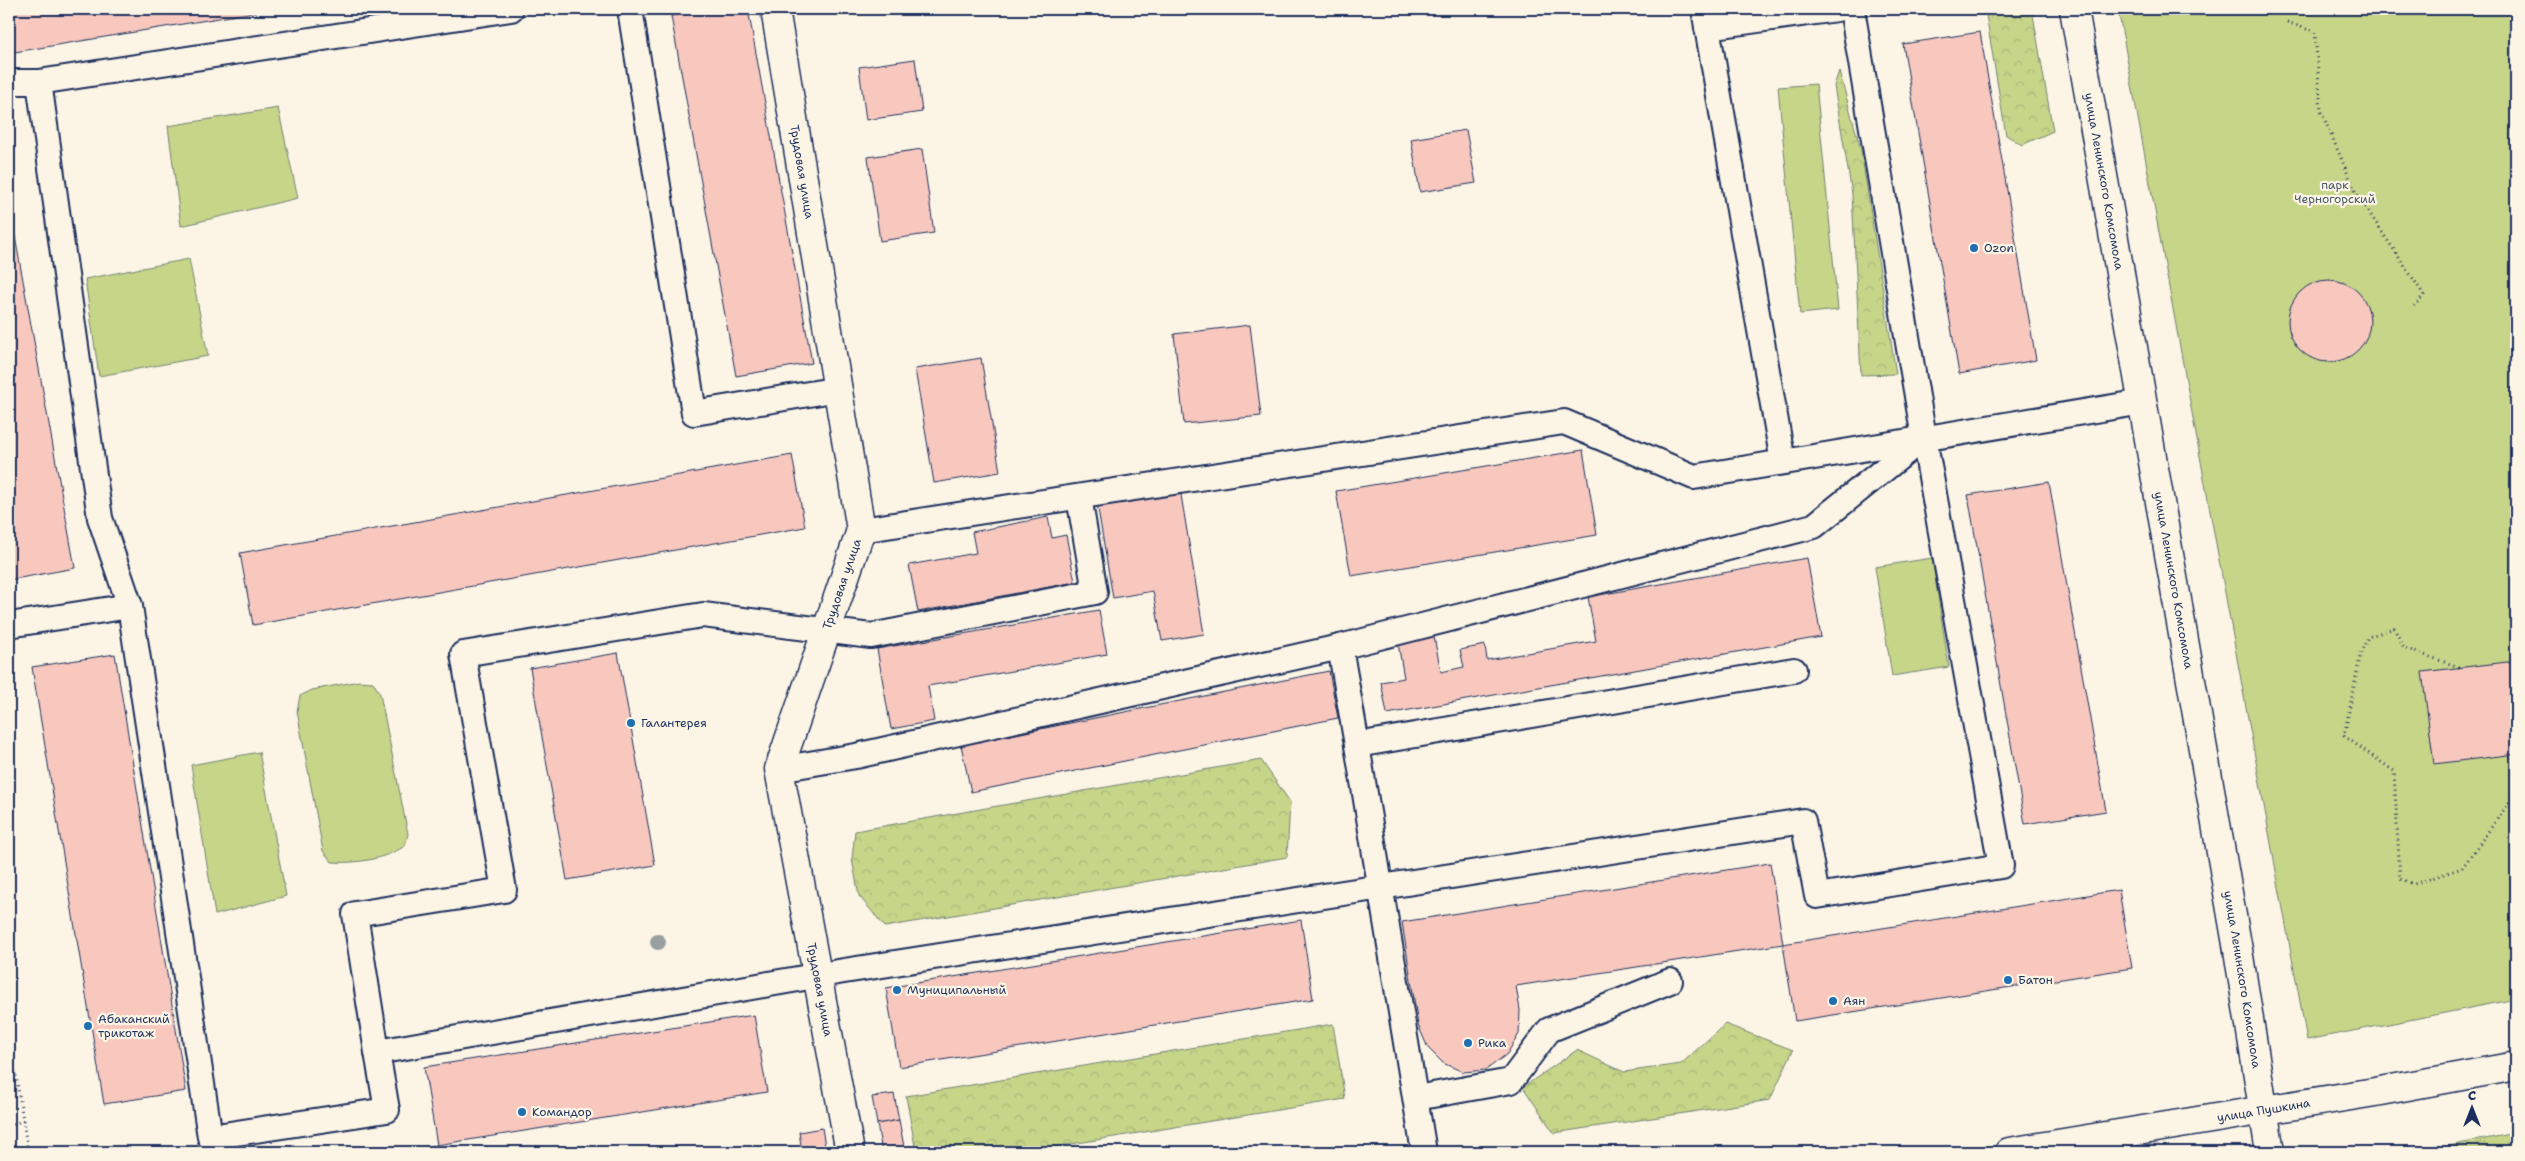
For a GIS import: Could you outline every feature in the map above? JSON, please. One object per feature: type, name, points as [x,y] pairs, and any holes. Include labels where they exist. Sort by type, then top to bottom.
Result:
[{"type":"street","name":"Трудовая улица","points":[[775,9],[861,530],[779,769],[816,977],[850,1152]]},
{"type":"street","name":"улица Ленинского Комсомола","points":[[2074,9],[2143,402],[2270,1152]]},
{"type":"street","name":"улица Пушкина","points":[[2009,1152],[2516,1066]]},
{"type":"lane","points":[[9,82],[39,82],[511,9]]},
{"type":"lane","points":[[630,9],[694,413],[838,389]]},
{"type":"lane","points":[[1783,462],[1706,18],[1837,9]]},
{"type":"lane","points":[[378,1052],[816,977],[1380,886],[1803,821],[1816,896],[2001,866],[1924,438],[1852,9]]},
{"type":"lane","points":[[39,82],[100,518],[130,606],[210,1137],[387,1110],[355,914],[504,890],[463,654],[703,615],[871,636],[1094,592],[1080,497]]},
{"type":"lane","points":[[861,530],[1564,422],[1694,477],[2143,402]]},
{"type":"lane","points":[[779,769],[856,756],[1340,647],[1814,526],[1924,438]]},
{"type":"lane","points":[[9,625],[130,606]]},
{"type":"lane","points":[[1340,647],[1424,1152]]},
{"type":"lane","points":[[1357,745],[1794,670]]},
{"type":"lane","points":[[1416,1098],[1511,1081],[1549,1030],[1670,981]]},
{"type":"path","points":[[2287,22],[2315,32],[2321,110],[2356,193],[2424,295],[2414,306]]},
{"type":"path","points":[[2459,668],[2404,648],[2394,628],[2368,636],[2361,652],[2344,736],[2394,772],[2400,879],[2414,884],[2462,868],[2516,793]]},
{"type":"path","points":[[9,1031],[28,1152]]},
{"type":"path","points":[[9,1127],[23,1120]]},
{"type":"green space","points":[[1985,9],[2032,9],[2053,131],[2022,145],[2006,135]]},
{"type":"green space","name":"парк Черногорский","points":[[2118,9],[2516,9],[2516,999],[2307,1040]]},
{"type":"green space","points":[[1839,71],[1861,150],[1896,374],[1861,375],[1852,194],[1834,86]]},
{"type":"green space","points":[[1816,84],[1838,310],[1800,314],[1778,87]]},
{"type":"green space","points":[[278,108],[298,198],[181,226],[168,126]]},
{"type":"green space","points":[[189,259],[208,356],[99,376],[85,279]]},
{"type":"green space","points":[[1932,558],[1949,667],[1892,676],[1875,567]]},
{"type":"green space","points":[[359,681],[373,682],[380,694],[408,834],[405,846],[389,854],[360,861],[332,862],[323,851],[297,711],[300,696],[312,690]]},
{"type":"green space","points":[[259,752],[286,896],[215,915],[191,765]]},
{"type":"green space","points":[[1261,760],[1290,802],[1287,857],[885,927],[859,896],[852,859],[855,831]]},
{"type":"green space","points":[[1333,1024],[1345,1099],[1023,1152],[916,1152],[906,1096]]},
{"type":"green space","points":[[1725,1024],[1793,1050],[1770,1100],[1554,1133],[1523,1087],[1577,1050],[1624,1072],[1681,1064]]},
{"type":"green space","points":[[2516,1133],[2516,1152],[2417,1152]]},
{"type":"building","points":[[9,9],[273,9],[9,53]]},
{"type":"building","points":[[710,9],[748,9],[812,363],[736,376],[671,16]]},
{"type":"building","points":[[1980,32],[2036,360],[1959,374],[1903,44]]},
{"type":"building","points":[[915,59],[922,112],[866,120],[859,67]]},
{"type":"building","points":[[1466,130],[1476,183],[1420,192],[1411,139]]},
{"type":"building","points":[[922,149],[934,233],[880,241],[868,157]]},
{"type":"building","points":[[9,203],[75,568],[9,580]]},
{"type":"building","points":[[2329,280],[2345,283],[2358,292],[2367,305],[2370,321],[2367,337],[2358,350],[2345,359],[2329,362],[2313,359],[2300,350],[2291,337],[2288,321],[2291,305],[2300,292],[2313,283]]},
{"type":"building","points":[[1250,325],[1261,416],[1184,424],[1174,334]]},
{"type":"building","points":[[981,358],[1000,472],[934,483],[915,369]]},
{"type":"building","points":[[1583,450],[1597,535],[1351,576],[1336,491]]},
{"type":"building","points":[[792,455],[805,527],[253,625],[240,553]]},
{"type":"building","points":[[2049,482],[2106,811],[2025,824],[1968,495]]},
{"type":"building","points":[[1180,489],[1204,634],[1162,641],[1153,591],[1113,598],[1097,503]]},
{"type":"building","points":[[1048,517],[1052,538],[1066,535],[1075,582],[918,612],[909,565],[976,553],[972,532]]},
{"type":"building","points":[[1807,558],[1821,637],[1387,714],[1381,682],[1404,678],[1398,643],[1434,637],[1441,672],[1464,667],[1460,650],[1485,645],[1487,660],[1596,641],[1588,597]]},
{"type":"building","points":[[1099,610],[1107,654],[928,686],[934,721],[891,729],[877,649]]},
{"type":"building","points":[[618,653],[655,865],[567,880],[530,668]]},
{"type":"building","points":[[115,654],[186,1091],[104,1104],[32,667]]},
{"type":"building","points":[[2516,661],[2516,754],[2434,764],[2422,672]]},
{"type":"building","points":[[1329,671],[1338,718],[971,792],[961,745]]},
{"type":"building","points":[[1770,863],[1783,944],[1516,986],[1520,1010],[1519,1034],[1507,1054],[1486,1070],[1463,1072],[1443,1063],[1428,1048],[1418,1025],[1402,922]]},
{"type":"building","points":[[2119,890],[2132,968],[1795,1021],[1783,944]]},
{"type":"building","points":[[1301,920],[1313,999],[899,1067],[886,988]]},
{"type":"building","points":[[754,1015],[767,1092],[437,1145],[424,1067]]},
{"type":"building","points":[[894,1094],[899,1120],[877,1124],[872,1097]]},
{"type":"building","points":[[899,1120],[905,1152],[882,1152],[877,1124]]},
{"type":"building","points":[[822,1128],[826,1152],[802,1152],[799,1132]]},
{"type":"building","points":[[437,1145],[438,1152],[393,1152]]},
{"type":"place","name":"Ozon","points":[[1974,248]]},
{"type":"place","name":"Галантерея","points":[[631,723]]},
{"type":"place","name":"Батон","points":[[2008,980]]},
{"type":"place","name":"Муниципальный","points":[[897,990]]},
{"type":"place","name":"Аян","points":[[1833,1001]]},
{"type":"place","name":"Абаканский трикотаж","points":[[88,1026]]},
{"type":"place","name":"Рика","points":[[1468,1043]]},
{"type":"place","name":"Командор","points":[[522,1112]]}]
